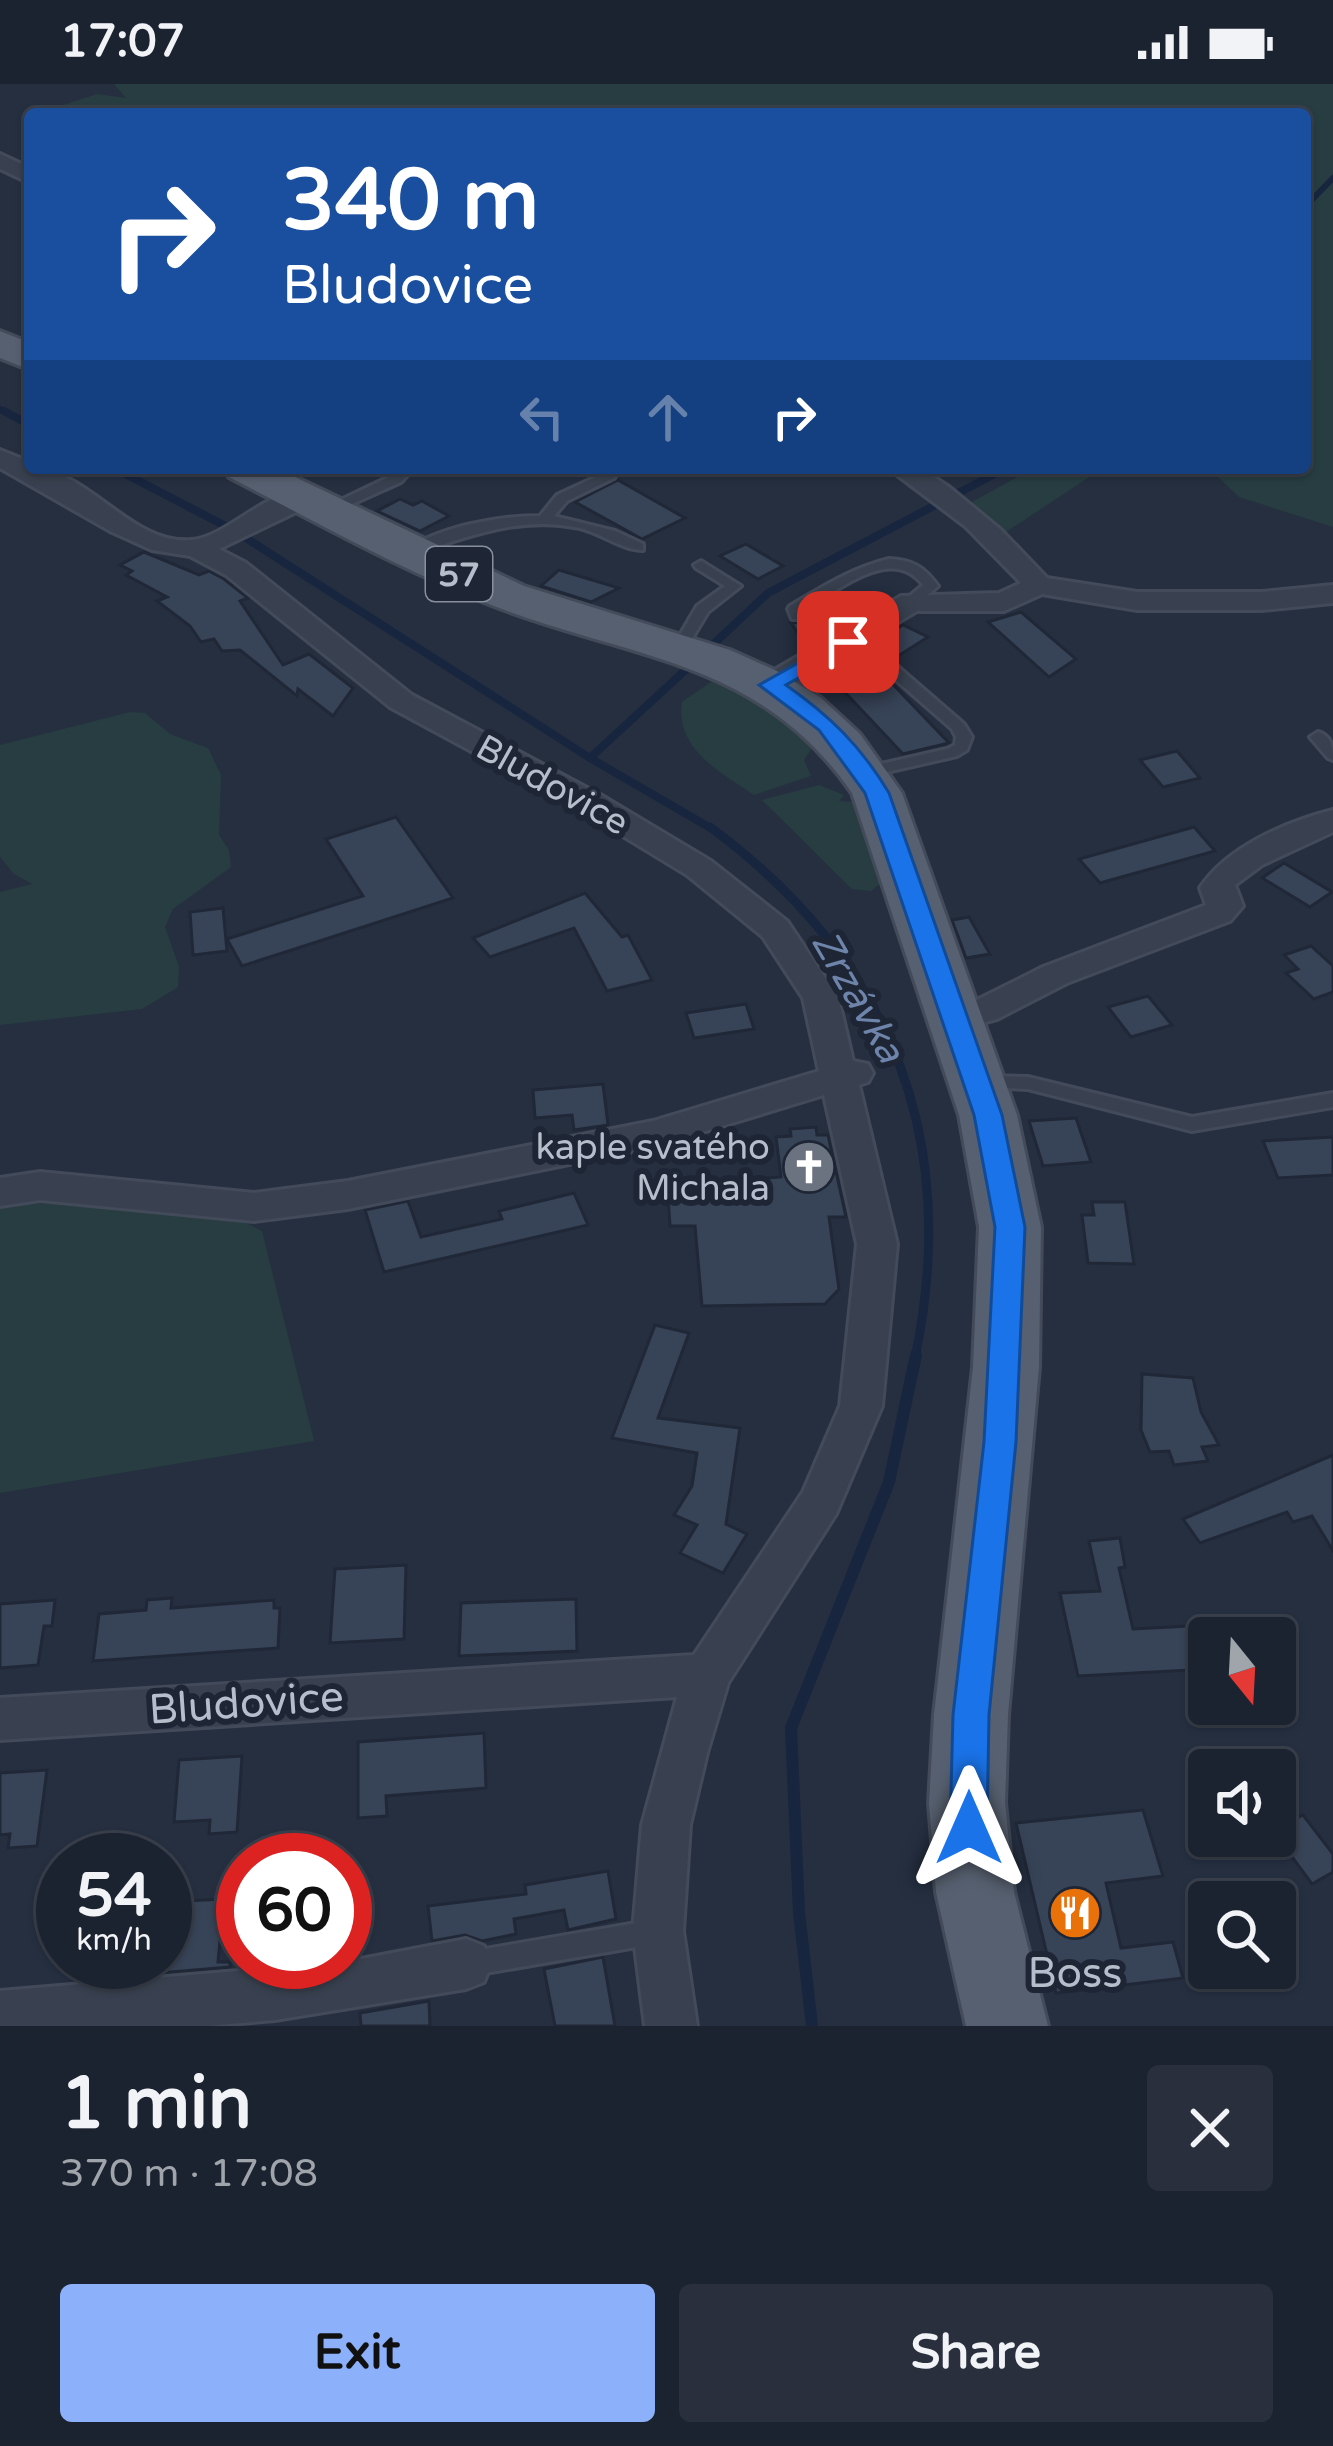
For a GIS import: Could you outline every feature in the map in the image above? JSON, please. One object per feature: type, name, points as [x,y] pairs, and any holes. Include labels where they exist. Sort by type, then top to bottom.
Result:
[{"type":"main road","name":"57","points":[[256,474],[527,603],[713,659],[827,725],[865,772],[896,838],[929,953],[978,1082],[1005,1194],[1011,1268],[967,1803],[975,1892],[1007,2026]]},
{"type":"street","name":"Bludovice","points":[[33,474],[162,544],[204,546],[401,701],[593,804],[681,858],[775,928],[820,997],[848,1075],[878,1244],[861,1406],[821,1501],[707,1675],[666,1825],[658,1931],[670,2026]]},
{"type":"street","points":[[912,474],[999,540],[1038,585]]},
{"type":"street","points":[[204,546],[256,520],[315,504]]},
{"type":"street","points":[[713,659],[830,645],[911,602],[1004,602],[1038,585],[1137,601],[1262,601],[1333,594]]},
{"type":"street","points":[[955,1018],[985,1011],[1055,974],[1218,913],[1226,906],[1216,888],[1221,878],[1270,848],[1333,820]]},
{"type":"street","points":[[0,1192],[40,1186],[254,1207],[348,1195],[653,1134],[848,1075]]},
{"type":"street","name":"Bludovice","points":[[0,1719],[707,1675]]},
{"type":"street","points":[[0,2017],[275,1995],[466,1964]]},
{"type":"lane","points":[[315,504],[401,474]]},
{"type":"lane","points":[[546,518],[562,498],[609,475]]},
{"type":"lane","points":[[411,551],[457,535],[546,518],[595,526],[638,547]]},
{"type":"lane","points":[[804,610],[886,561],[902,561],[926,575],[931,586],[911,602]]},
{"type":"lane","points":[[700,565],[734,586],[702,610],[713,659]]},
{"type":"lane","points":[[830,645],[878,656],[959,727],[964,737],[952,753],[865,772]]},
{"type":"lane","points":[[1318,737],[1333,755]]},
{"type":"lane","points":[[978,1082],[1028,1083],[1192,1124],[1333,1100]]},
{"type":"lane","points":[[466,1964],[658,1931]]},
{"type":"green space","points":[[114,84],[1333,84],[1333,527],[1239,497],[1218,477],[1311,474],[1311,108],[54,108],[97,94],[126,98]]},
{"type":"green space","points":[[1023,474],[1094,474],[1003,534],[968,504]]},
{"type":"green space","points":[[718,677],[768,709],[812,748],[804,760],[811,776],[754,795],[703,758],[686,733],[682,702]]},
{"type":"green space","points":[[130,712],[145,713],[170,734],[208,748],[221,775],[219,835],[229,850],[231,867],[173,909],[165,927],[179,967],[178,987],[142,1009],[0,1025],[0,892],[32,884],[14,874],[0,857],[0,745]]},
{"type":"green space","points":[[819,785],[844,795],[839,801],[853,802],[883,881],[871,891],[852,889],[762,800]]},
{"type":"green space","points":[[85,1203],[246,1223],[262,1231],[314,1441],[0,1493],[0,1204]]},
{"type":"building","points":[[618,480],[685,518],[642,539],[575,502]]},
{"type":"building","points":[[400,499],[413,505],[422,501],[449,516],[420,531],[377,511]]},
{"type":"building","points":[[746,544],[783,566],[758,579],[720,556]]},
{"type":"building","points":[[144,552],[199,575],[209,571],[224,579],[248,598],[240,601],[283,665],[309,654],[353,688],[333,716],[298,689],[297,696],[240,650],[222,651],[214,639],[201,642],[190,626],[157,601],[167,597],[126,575],[132,571],[120,565]]},
{"type":"building","points":[[559,570],[619,588],[591,602],[541,586]]},
{"type":"building","points":[[858,603],[870,609],[841,626],[830,619],[838,628],[807,646],[791,623],[805,622],[807,613]]},
{"type":"building","points":[[1021,612],[1076,659],[1049,677],[988,622]]},
{"type":"building","points":[[903,625],[928,637],[898,656],[873,642]]},
{"type":"building","points":[[852,654],[883,674],[949,743],[903,754],[825,671]]},
{"type":"building","points":[[1177,751],[1200,778],[1163,787],[1140,760]]},
{"type":"building","points":[[396,817],[453,898],[242,966],[227,939],[363,896],[326,839]]},
{"type":"building","points":[[1194,827],[1215,851],[1100,883],[1079,859]]},
{"type":"building","points":[[1284,863],[1332,892],[1310,907],[1262,878]]},
{"type":"building","points":[[585,893],[622,937],[628,935],[652,980],[607,991],[574,928],[490,957],[473,938]]},
{"type":"building","points":[[223,908],[227,951],[193,955],[190,912]]},
{"type":"building","points":[[969,917],[990,954],[966,958],[952,920]]},
{"type":"building","points":[[1311,946],[1333,966],[1333,992],[1314,999],[1286,973],[1298,969],[1284,955]]},
{"type":"building","points":[[1148,996],[1172,1025],[1131,1037],[1108,1007]]},
{"type":"building","points":[[746,1004],[754,1029],[694,1038],[686,1013]]},
{"type":"building","points":[[603,1084],[608,1125],[574,1130],[572,1115],[535,1118],[533,1090]]},
{"type":"building","points":[[1076,1118],[1091,1162],[1043,1166],[1029,1121]]},
{"type":"building","points":[[816,1127],[817,1135],[828,1135],[846,1217],[829,1217],[839,1289],[825,1304],[702,1306],[695,1226],[670,1226],[668,1196],[756,1188],[755,1179],[781,1177],[776,1137],[791,1136],[790,1129]]},
{"type":"building","points":[[1333,1137],[1333,1175],[1278,1178],[1263,1141]]},
{"type":"building","points":[[574,1193],[588,1225],[384,1272],[365,1210],[408,1201],[421,1237],[502,1219],[499,1211]]},
{"type":"building","points":[[1092,1202],[1125,1202],[1134,1264],[1088,1263],[1082,1215],[1094,1215]]},
{"type":"building","points":[[655,1325],[689,1333],[658,1418],[740,1428],[726,1524],[747,1534],[723,1573],[680,1553],[697,1525],[674,1515],[692,1486],[697,1453],[612,1438]]},
{"type":"building","points":[[1142,1374],[1193,1378],[1201,1412],[1219,1445],[1202,1447],[1208,1461],[1174,1465],[1169,1451],[1150,1452],[1141,1430]]},
{"type":"building","points":[[1333,1455],[1333,1551],[1312,1516],[1293,1522],[1287,1512],[1200,1543],[1183,1519]]},
{"type":"building","points":[[1120,1538],[1125,1567],[1119,1568],[1133,1629],[1188,1626],[1188,1670],[1078,1676],[1060,1593],[1100,1591],[1089,1541]]},
{"type":"building","points":[[406,1565],[404,1639],[330,1643],[335,1569]]},
{"type":"building","points":[[172,1598],[171,1608],[274,1600],[274,1608],[280,1608],[278,1648],[93,1661],[99,1614],[146,1610],[147,1600]]},
{"type":"building","points":[[576,1599],[577,1651],[459,1656],[461,1603]]},
{"type":"building","points":[[55,1600],[52,1626],[44,1626],[38,1665],[0,1668],[0,1604]]},
{"type":"building","points":[[484,1733],[486,1788],[386,1796],[387,1816],[358,1818],[358,1742]]},
{"type":"building","points":[[242,1756],[237,1832],[209,1834],[210,1820],[174,1822],[179,1760]]},
{"type":"building","points":[[47,1770],[36,1846],[8,1848],[10,1834],[0,1835],[0,1773]]},
{"type":"building","name":"Boss","points":[[1143,1810],[1163,1876],[1106,1883],[1121,1948],[1173,1942],[1183,1978],[1056,1993],[1016,1823]]},
{"type":"building","points":[[1303,1815],[1333,1854],[1333,1872],[1312,1884],[1292,1857],[1296,1857],[1296,1818]]},
{"type":"building","points":[[608,1871],[616,1919],[568,1930],[564,1910],[514,1919],[516,1934],[482,1941],[465,1935],[432,1941],[428,1906],[526,1894],[525,1885]]},
{"type":"building","points":[[216,1899],[216,1968],[192,1970],[192,1901]]},
{"type":"building","points":[[603,1957],[615,2026],[555,2026],[544,1969]]},
{"type":"building","points":[[429,2001],[430,2026],[361,2026],[360,2013]]},
{"type":"waterway","points":[[1311,201],[1333,178]]},
{"type":"waterway","name":"Zrzávka","points":[[0,409],[9,414]]},
{"type":"waterway","name":"Zrzávka","points":[[4,411],[24,422]]},
{"type":"waterway","name":"Zrzávka","points":[[126,474],[235,531],[590,758]]},
{"type":"waterway","points":[[705,652],[768,593],[995,474]]},
{"type":"waterway","points":[[590,758],[693,663]]},
{"type":"waterway","name":"Zrzávka","points":[[590,758],[713,829]]},
{"type":"waterway","name":"Zrzávka","points":[[713,829],[773,879],[825,936],[867,996],[898,1060],[918,1129],[928,1201],[927,1278],[915,1358]]},
{"type":"waterway","name":"Zrzávka","points":[[812,2026],[799,1912],[791,1728],[889,1482],[916,1355]]},
{"type":"place","name":"kaple svatého Michala","points":[[809,1167]]},
{"type":"place","name":"Boss","points":[[1075,1913]]},
{"type":"route","points":[[848,642],[770,685],[827,725],[858,761],[877,793],[896,838],[929,953],[978,1082],[1010,1227],[1000,1442],[971,1715],[969,1828]]}]
